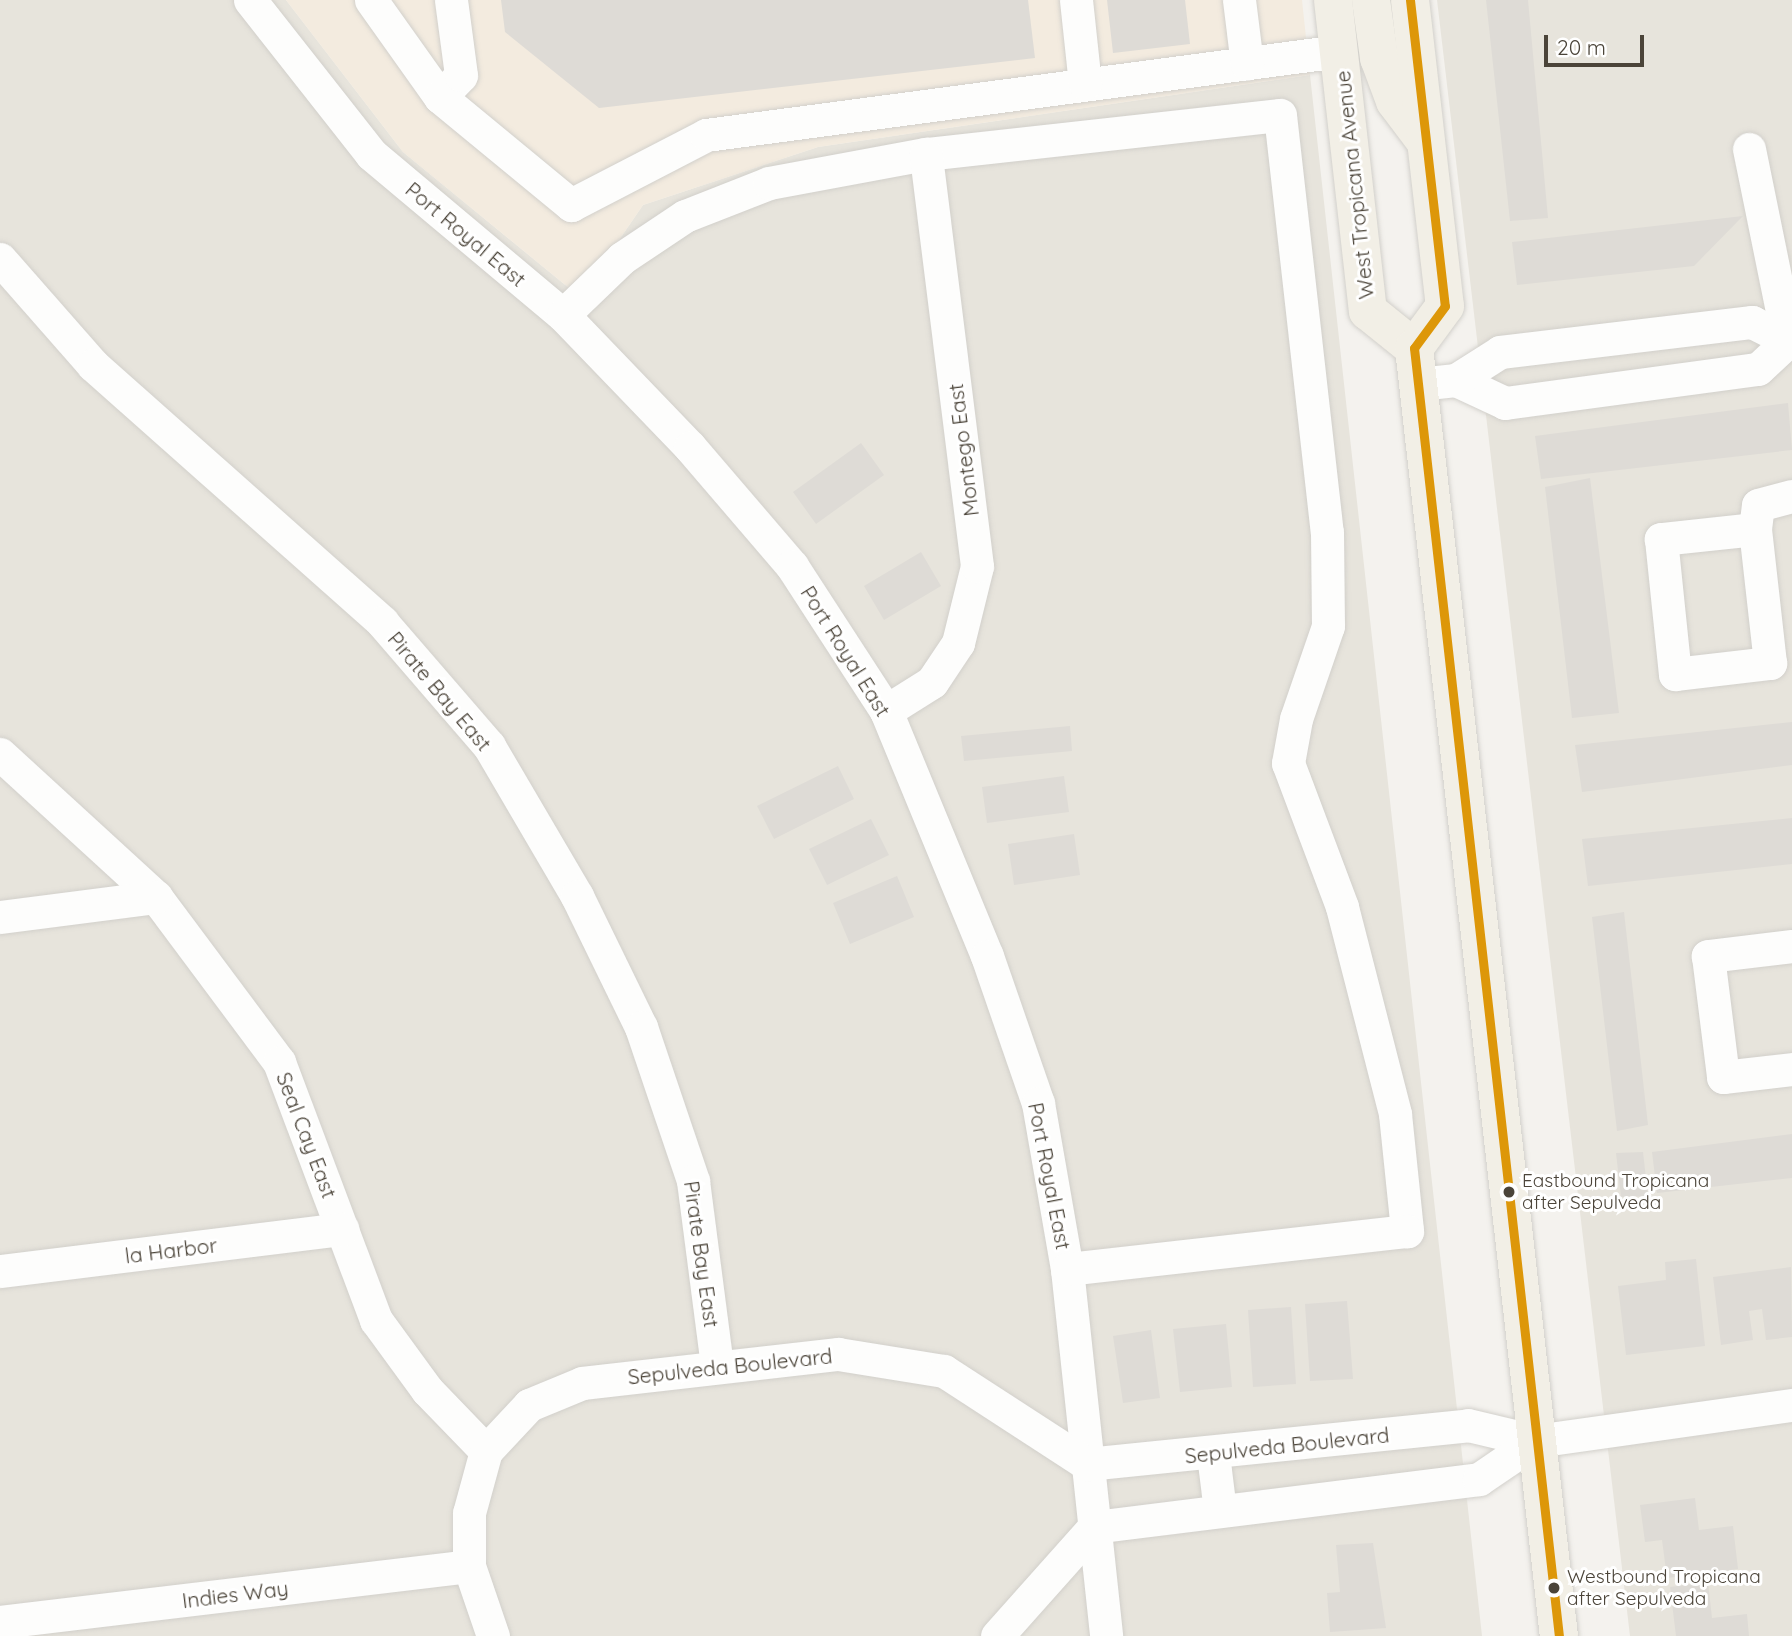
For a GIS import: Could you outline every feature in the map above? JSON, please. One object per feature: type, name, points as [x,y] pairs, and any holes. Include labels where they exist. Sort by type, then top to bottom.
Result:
[{"type":"main road","name":"West Tropicana Avenue","points":[[1333,0],[1368,312],[1416,366]]},
{"type":"main road","points":[[1371,0],[1379,58],[1395,101],[1426,143]]},
{"type":"main road","points":[[1410,0],[1445,306],[1416,366],[1559,1636]]},
{"type":"street","name":"Port Royal East","points":[[250,0],[371,154],[564,316],[690,447],[792,566],[886,711],[987,956],[1038,1103],[1067,1269],[1106,1636]]},
{"type":"street","points":[[371,0],[440,97],[571,205],[706,135],[1339,51]]},
{"type":"street","points":[[440,97],[461,75],[451,0]]},
{"type":"street","points":[[1076,0],[1085,84]]},
{"type":"street","points":[[1239,0],[1247,64]]},
{"type":"street","points":[[564,316],[622,258],[685,216],[769,183],[926,154],[1280,114],[1327,586],[1328,626],[1296,719],[1288,763],[1342,907],[1385,1075],[1407,1231],[1067,1269]]},
{"type":"street","points":[[1749,149],[1790,341]]},
{"type":"street","name":"Montego East","points":[[886,711],[932,682],[958,643],[977,566],[926,154]]},
{"type":"street","name":"Pirate Bay East","points":[[0,259],[93,365],[382,622],[489,746],[577,896],[641,1027],[693,1181],[717,1366]]},
{"type":"street","points":[[1456,380],[1500,352],[1752,321],[1790,341]]},
{"type":"street","points":[[1416,366],[1456,380],[1505,403],[1758,369],[1790,341]]},
{"type":"street","points":[[1755,529],[1661,539],[1675,674],[1770,663],[1755,529],[1758,505],[1792,496]]},
{"type":"street","name":"Seal Cay East","points":[[0,754],[156,897],[279,1062],[376,1320],[427,1390],[486,1451]]},
{"type":"street","points":[[0,917],[156,897]]},
{"type":"street","points":[[1792,946],[1708,956],[1723,1077],[1792,1069]]},
{"type":"street","name":"la Harbor","points":[[0,1271],[342,1229]]},
{"type":"street","name":"Sepulveda Boulevard","points":[[493,1636],[469,1566],[469,1513],[486,1451],[529,1405],[582,1383],[838,1354],[944,1371],[1089,1479],[1213,1454],[1468,1425],[1535,1441],[1792,1405]]},
{"type":"street","name":"Sepulveda Boulevard","points":[[1094,1527],[1479,1479],[1535,1441]]},
{"type":"street","points":[[1213,1454],[1220,1511]]},
{"type":"street","points":[[997,1636],[1094,1527]]},
{"type":"street","name":"Indies Way","points":[[0,1622],[469,1566]]},
{"type":"shaded area","points":[[0,0],[286,0],[403,152],[580,297],[643,205],[818,147],[1310,75],[1482,1636],[0,1636]]},
{"type":"shaded area","points":[[286,0],[1302,0],[1310,75],[818,147],[643,205],[580,297],[403,152]]},
{"type":"shaded area","points":[[1437,0],[1792,0],[1792,1636],[1630,1636]]},
{"type":"building","points":[[501,0],[1028,0],[1035,58],[599,108],[505,32]]},
{"type":"building","points":[[1107,0],[1185,0],[1190,44],[1113,53]]},
{"type":"building","points":[[1486,0],[1528,0],[1548,218],[1510,221]]},
{"type":"building","points":[[1743,216],[1694,266],[1517,285],[1512,242]]},
{"type":"building","points":[[1788,403],[1792,450],[1541,479],[1535,436]]},
{"type":"building","points":[[861,443],[884,475],[816,524],[793,492]]},
{"type":"building","points":[[1590,478],[1619,713],[1572,718],[1545,487]]},
{"type":"building","points":[[921,552],[941,586],[884,620],[864,586]]},
{"type":"building","points":[[1792,722],[1792,765],[1582,792],[1575,745]]},
{"type":"building","points":[[1070,726],[1072,751],[964,761],[961,736]]},
{"type":"building","points":[[838,766],[854,799],[774,839],[757,806]]},
{"type":"building","points":[[1064,776],[1069,812],[987,823],[982,787]]},
{"type":"building","points":[[1792,818],[1792,864],[1588,886],[1582,839]]},
{"type":"building","points":[[871,819],[889,855],[827,885],[809,849]]},
{"type":"building","points":[[1074,834],[1080,875],[1014,885],[1008,844]]},
{"type":"building","points":[[897,876],[914,917],[850,944],[833,903]]},
{"type":"building","points":[[1624,912],[1648,1125],[1617,1131],[1592,917]]},
{"type":"building","points":[[1792,1134],[1792,1178],[1657,1193],[1652,1152]]},
{"type":"building","points":[[1643,1152],[1648,1196],[1621,1197],[1616,1153]]},
{"type":"building","points":[[1696,1259],[1705,1346],[1626,1355],[1618,1286],[1666,1280],[1665,1262]]},
{"type":"building","points":[[1791,1267],[1792,1337],[1766,1340],[1762,1309],[1749,1311],[1753,1340],[1721,1345],[1713,1277]]},
{"type":"building","points":[[1347,1301],[1353,1379],[1310,1381],[1305,1304]]},
{"type":"building","points":[[1291,1307],[1296,1384],[1253,1387],[1248,1310]]},
{"type":"building","points":[[1226,1324],[1232,1387],[1180,1392],[1173,1329]]},
{"type":"building","points":[[1151,1330],[1160,1398],[1123,1403],[1113,1336]]},
{"type":"building","points":[[1695,1498],[1699,1530],[1733,1526],[1738,1569],[1667,1578],[1662,1540],[1645,1542],[1640,1505]]},
{"type":"building","points":[[1373,1543],[1386,1628],[1330,1632],[1327,1593],[1340,1592],[1336,1545]]},
{"type":"building","points":[[1708,1582],[1712,1618],[1747,1614],[1749,1636],[1676,1636],[1670,1587]]},
{"type":"transit line","points":[[1410,0],[1445,306],[1414,348],[1559,1636]]},
{"type":"place","name":"Eastbound Tropicana after Sepulveda","points":[[1509,1192]]},
{"type":"place","name":"Westbound Tropicana after Sepulveda","points":[[1554,1588]]}]
